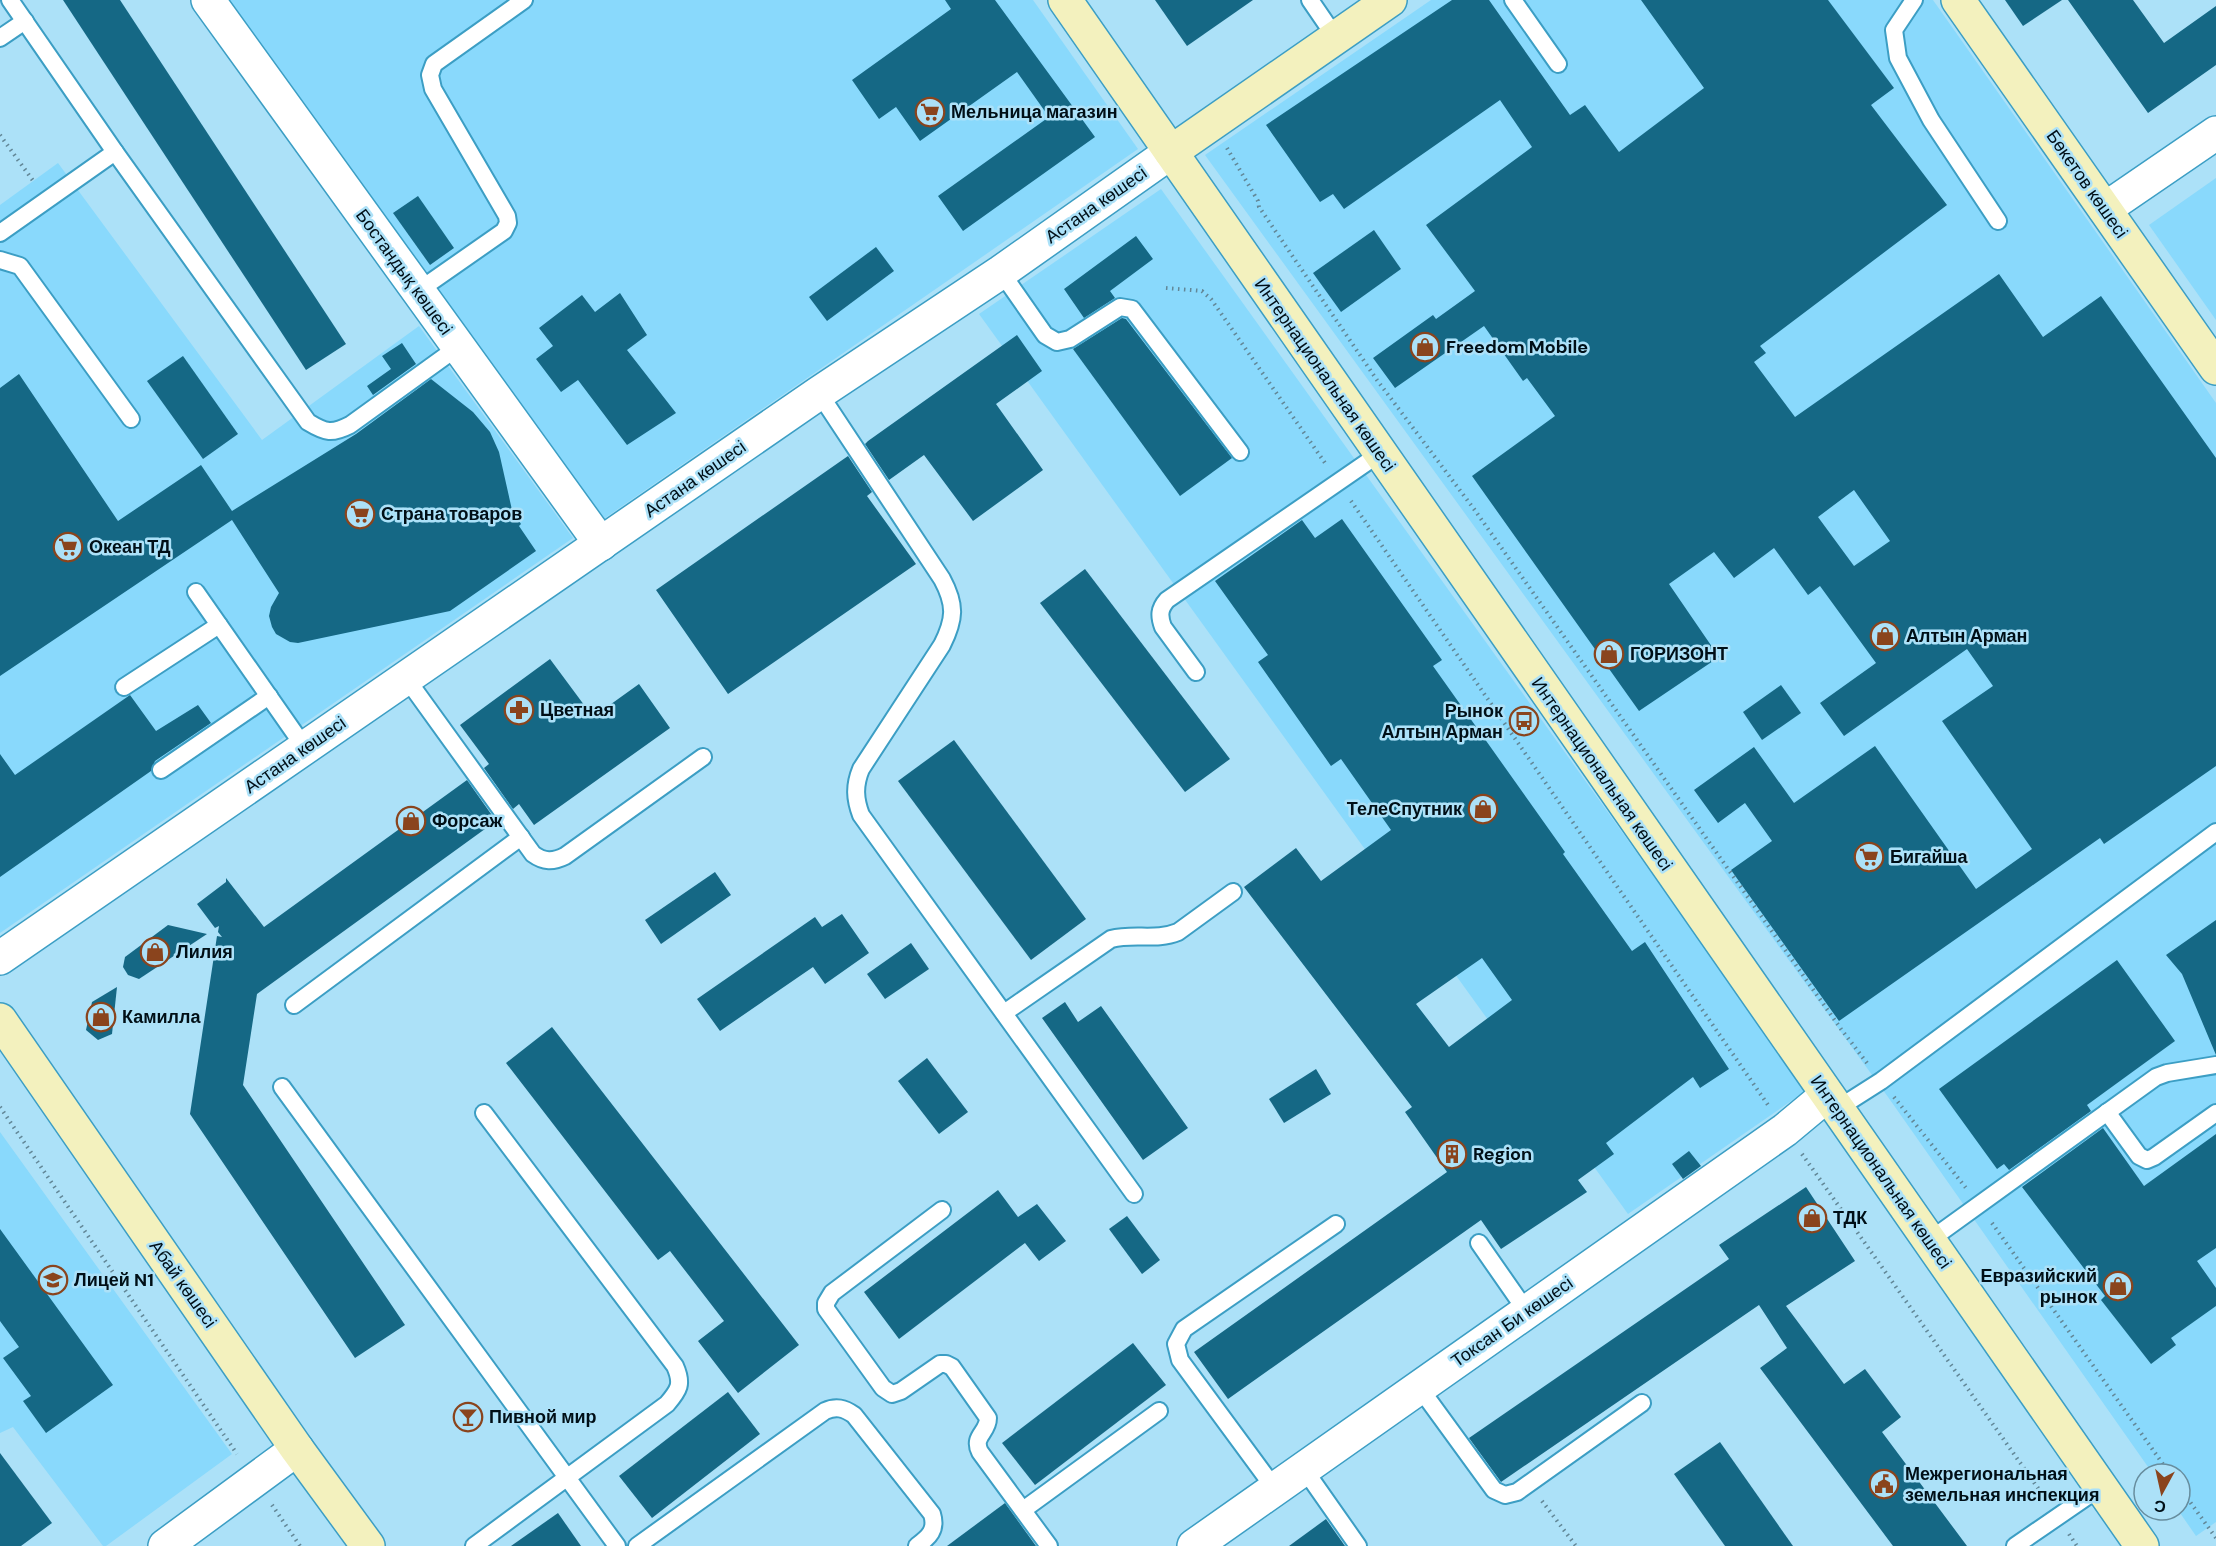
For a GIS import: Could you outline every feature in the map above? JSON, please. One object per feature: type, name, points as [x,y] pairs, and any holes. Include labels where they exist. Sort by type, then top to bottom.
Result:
[{"type":"main road","name":"Интернациональная көшесі","points":[[1065,0],[1379,454],[2142,1546]]},
{"type":"main road","name":"Астана көшесі","points":[[1171,152],[1390,0]]},
{"type":"main road","name":"Бөкетов көшесі","points":[[1958,0],[2216,368]]},
{"type":"main road","name":"Абай көшесі","points":[[0,1020],[297,1449],[368,1546]]},
{"type":"street","name":"Бостандық көшесі","points":[[208,0],[601,544]]},
{"type":"street","points":[[2105,208],[2216,133]]},
{"type":"street","name":"Астана көшесі","points":[[0,958],[819,393],[1001,272],[1171,152]]},
{"type":"street","name":"Токсан Би көшесі","points":[[1194,1546],[1785,1130],[1832,1102]]},
{"type":"street","points":[[165,1546],[297,1449]]},
{"type":"lane","points":[[10,0],[115,152],[308,422],[323,431],[337,431],[351,425],[458,347]]},
{"type":"lane","points":[[418,291],[504,231],[508,223],[507,216],[433,89],[430,75],[435,64],[524,0]]},
{"type":"lane","points":[[1310,0],[1336,38]]},
{"type":"lane","points":[[1513,0],[1558,64]]},
{"type":"lane","points":[[1914,0],[1894,30],[1899,58],[1931,120],[1998,221]]},
{"type":"lane","points":[[0,38],[25,21]]},
{"type":"lane","points":[[0,233],[115,152]]},
{"type":"lane","points":[[0,260],[20,266],[131,419]]},
{"type":"lane","points":[[1001,272],[1045,334],[1056,342],[1070,339],[1120,307],[1132,309],[1240,452]]},
{"type":"lane","points":[[819,393],[942,579],[950,594],[953,611],[951,628],[942,645],[861,769],[856,781],[856,800],[861,815],[1134,1194]]},
{"type":"lane","points":[[1196,672],[1160,620],[1162,606],[1167,600],[1379,454]]},
{"type":"lane","points":[[196,592],[305,748]]},
{"type":"lane","points":[[123,687],[219,625]]},
{"type":"lane","points":[[406,678],[533,854],[540,859],[557,860],[703,757]]},
{"type":"lane","points":[[161,770],[269,696]]},
{"type":"lane","points":[[1832,1102],[1881,1081],[2216,832]]},
{"type":"lane","points":[[294,1005],[521,837]]},
{"type":"lane","points":[[1004,1013],[1111,939],[1131,935],[1156,938],[1169,936],[1178,932],[1233,892]]},
{"type":"lane","points":[[1930,1240],[2156,1077],[2216,1065]]},
{"type":"lane","points":[[282,1087],[617,1546]]},
{"type":"lane","points":[[2107,1112],[2139,1156],[2147,1160],[2216,1113]]},
{"type":"lane","points":[[474,1546],[667,1404],[679,1386],[679,1376],[675,1366],[484,1113]]},
{"type":"lane","points":[[942,1210],[832,1293],[828,1297],[826,1309],[883,1388],[892,1395],[940,1364],[952,1367],[988,1418],[986,1429],[979,1435],[978,1447],[1049,1546]]},
{"type":"lane","points":[[1275,1489],[1180,1360],[1176,1344],[1184,1329],[1336,1224]]},
{"type":"lane","points":[[1479,1243],[1527,1312]]},
{"type":"lane","points":[[1419,1387],[1494,1490],[1505,1495],[1529,1483],[1642,1403]]},
{"type":"lane","points":[[637,1546],[833,1407],[848,1410],[854,1415],[932,1514],[934,1521],[930,1535],[917,1546]]},
{"type":"lane","points":[[1023,1510],[1159,1411]]},
{"type":"lane","points":[[1304,1469],[1358,1546]]},
{"type":"lane","points":[[2015,1546],[2101,1486]]},
{"type":"path","points":[[1213,123],[1258,201],[1258,207],[1377,380],[1474,509],[1841,1029],[1978,1204],[2161,1462]]},
{"type":"path","points":[[0,135],[47,200]]},
{"type":"path","points":[[1166,288],[1202,291],[1211,299],[1785,1130],[2078,1546]]},
{"type":"path","points":[[0,1107],[300,1546]]},
{"type":"path","points":[[1529,1483],[1576,1546]]},
{"type":"path","points":[[2192,1505],[2216,1538]]},
{"type":"shaded area","points":[[226,0],[1033,0],[1138,149],[602,520]]},
{"type":"shaded area","name":"Алтын Арман","points":[[1431,0],[1933,0],[2216,403],[2216,1522],[2196,1536],[2186,1522],[2192,1522],[2192,1462],[2145,1462],[1888,1097],[1205,155]]},
{"type":"shaded area","points":[[58,163],[262,440],[419,326],[573,538],[0,933],[0,205]]},
{"type":"shaded area","points":[[2216,178],[2216,320],[2149,225]]},
{"type":"shaded area","points":[[1161,189],[1807,1090],[1628,1214],[979,314]]},
{"type":"shaded area","name":"Лицей N1","points":[[0,1132],[232,1454],[106,1546],[103,1546],[13,1427],[0,1433]]},
{"type":"building","points":[[63,0],[120,0],[346,344],[306,370]]},
{"type":"building","name":"Мельница магазин","points":[[945,0],[995,0],[1095,137],[963,231],[938,196],[1049,117],[1017,72],[920,141],[896,107],[879,119],[852,80],[951,9]]},
{"type":"building","points":[[1155,0],[1253,0],[1187,46]]},
{"type":"building","name":"Алтын Арман","points":[[1452,0],[1489,0],[1570,115],[1585,105],[1619,152],[1704,88],[1641,0],[1828,0],[1894,88],[1871,105],[1947,205],[1760,346],[1766,353],[1754,362],[1795,417],[1999,274],[2043,337],[2101,296],[2216,458],[2216,766],[2104,844],[2100,838],[1839,1021],[1731,870],[1772,841],[1745,803],[1718,823],[1694,790],[1754,747],[1794,803],[1875,746],[1976,889],[2032,849],[1942,721],[1993,686],[1967,649],[1844,736],[1820,703],[1876,663],[1820,586],[1808,595],[1774,548],[1734,578],[1714,552],[1669,584],[1719,657],[1639,711],[1472,476],[1555,416],[1527,378],[1523,381],[1484,326],[1395,388],[1373,358],[1433,315],[1436,319],[1475,291],[1426,225],[1532,147],[1500,100],[1344,209],[1333,194],[1320,202],[1266,125]],"holes":[[[1854,490],[1890,541],[1854,566],[1818,517]]]},
{"type":"building","points":[[2005,0],[2062,0],[2023,26]]},
{"type":"building","points":[[2068,0],[2133,0],[2164,43],[2216,6],[2216,65],[2148,113]]},
{"type":"building","points":[[418,196],[454,248],[430,265],[393,213]]},
{"type":"building","points":[[1374,230],[1401,269],[1341,312],[1313,273]]},
{"type":"building","points":[[1136,236],[1153,259],[1110,291],[1115,298],[1084,318],[1064,289]]},
{"type":"building","points":[[876,247],[894,271],[827,321],[809,297]]},
{"type":"building","points":[[620,293],[647,335],[627,350],[676,413],[627,445],[578,380],[561,392],[536,359],[553,346],[539,328],[582,295],[595,312]]},
{"type":"building","points":[[1122,318],[1126,319],[1232,458],[1180,496],[1073,349]]},
{"type":"building","points":[[1017,335],[1042,371],[996,404],[1043,470],[973,521],[924,455],[889,480],[865,444]]},
{"type":"building","points":[[402,343],[416,364],[373,395],[367,386],[391,369],[382,356]]},
{"type":"building","points":[[183,356],[238,434],[203,459],[147,381]]},
{"type":"building","points":[[19,374],[118,521],[201,465],[232,511],[356,434],[431,379],[473,412],[490,432],[499,452],[512,510],[521,524],[519,526],[536,551],[450,611],[298,643],[290,642],[276,634],[272,627],[269,616],[279,593],[232,520],[0,676],[0,388]]},
{"type":"building","points":[[848,456],[872,492],[867,496],[916,564],[728,694],[656,590]]},
{"type":"building","points":[[1342,519],[1442,660],[1433,666],[1565,852],[1563,854],[1632,951],[1645,942],[1729,1069],[1700,1088],[1693,1077],[1606,1143],[1614,1154],[1578,1180],[1587,1192],[1501,1249],[1481,1220],[1228,1399],[1194,1352],[1447,1172],[1405,1112],[1412,1107],[1244,887],[1296,848],[1321,881],[1391,830],[1341,759],[1331,766],[1258,662],[1268,655],[1215,581],[1302,520],[1315,538]],"holes":[[[1482,958],[1512,1000],[1449,1047],[1416,1004]]]},
{"type":"building","points":[[1085,569],[1230,759],[1185,792],[1040,603]]},
{"type":"building","points":[[550,659],[593,717],[639,684],[670,728],[534,825],[519,804],[513,809],[484,768],[489,764],[460,725]]},
{"type":"building","points":[[1781,685],[1801,713],[1762,740],[1743,712]]},
{"type":"building","points":[[130,695],[156,731],[198,705],[211,723],[155,761],[151,771],[0,877],[0,754],[15,775]]},
{"type":"building","points":[[954,740],[1086,919],[1031,960],[898,781]]},
{"type":"building","points":[[467,780],[496,821],[257,994],[243,1085],[405,1325],[355,1358],[190,1114],[217,936],[222,937],[218,932],[219,926],[215,928],[197,904],[226,882],[226,878],[264,927]]},
{"type":"building","points":[[715,872],[731,895],[661,944],[645,920]]},
{"type":"building","points":[[842,914],[869,953],[825,984],[813,967],[720,1031],[697,999],[815,917],[822,927]]},
{"type":"building","points":[[2216,920],[2216,1055],[2182,974],[2166,955]]},
{"type":"building","name":"Лилия","points":[[168,925],[207,934],[139,979],[128,975],[123,967],[125,957]]},
{"type":"building","points":[[911,943],[929,969],[885,999],[867,974]]},
{"type":"building","points":[[2117,960],[2175,1041],[2087,1105],[2091,1111],[2009,1170],[2004,1164],[1997,1169],[1939,1089]]},
{"type":"building","name":"Камилла","points":[[117,987],[112,1034],[98,1040],[86,1030],[92,1002]]},
{"type":"building","points":[[1065,1002],[1078,1022],[1101,1006],[1188,1128],[1143,1160],[1042,1018]]},
{"type":"building","points":[[552,1027],[799,1345],[738,1393],[698,1341],[724,1321],[670,1251],[658,1260],[506,1063]]},
{"type":"building","points":[[927,1058],[968,1112],[939,1134],[898,1081]]},
{"type":"building","points":[[1316,1069],[1331,1094],[1284,1123],[1269,1099]]},
{"type":"building","points":[[2103,1128],[2144,1186],[2216,1134],[2216,1248],[2197,1261],[2216,1288],[2216,1306],[2171,1338],[2176,1345],[2151,1364],[2101,1300],[2105,1296],[2022,1187]]},
{"type":"building","points":[[1689,1151],[1701,1166],[1683,1179],[1672,1164]]},
{"type":"building","points":[[1806,1187],[1855,1261],[1786,1306],[1844,1384],[1865,1369],[1901,1417],[1882,1432],[1967,1546],[1893,1546],[1760,1368],[1787,1348],[1759,1305],[1501,1482],[1469,1438],[1729,1259],[1719,1245]]},
{"type":"building","points":[[998,1190],[1018,1217],[1037,1204],[1066,1241],[1039,1261],[1025,1243],[899,1339],[864,1292]]},
{"type":"building","points":[[1127,1216],[1160,1260],[1142,1274],[1109,1229]]},
{"type":"building","points":[[0,1229],[113,1385],[46,1433],[23,1401],[31,1396],[3,1358],[19,1347],[0,1321]]},
{"type":"building","points":[[1133,1343],[1166,1385],[1035,1485],[1002,1443]]},
{"type":"building","points":[[728,1392],[760,1434],[652,1518],[619,1476]]},
{"type":"building","points":[[1720,1442],[1793,1546],[1725,1546],[1674,1474]]},
{"type":"building","points":[[0,1453],[52,1523],[21,1546],[0,1546]]},
{"type":"building","points":[[1005,1503],[1036,1546],[947,1546]]},
{"type":"building","points":[[558,1513],[581,1546],[511,1546]]},
{"type":"building","points":[[1326,1519],[1345,1546],[1289,1546]]},
{"type":"place","name":"Мельница магазин","points":[[930,112]]},
{"type":"place","name":"Freedom Mobile","points":[[1425,347]]},
{"type":"place","name":"Страна товаров","points":[[360,514]]},
{"type":"place","name":"Океан ТД","points":[[68,547]]},
{"type":"place","name":"Алтын Арман","points":[[1885,636]]},
{"type":"place","name":"ГОРИЗОНТ","points":[[1609,654]]},
{"type":"place","name":"Цветная","points":[[519,710]]},
{"type":"place","name":"Рынок Алтын Арман","points":[[1524,721]]},
{"type":"place","name":"ТелеСпутник","points":[[1483,809]]},
{"type":"place","name":"Форсаж","points":[[411,821]]},
{"type":"place","name":"Бигайша","points":[[1869,857]]},
{"type":"place","name":"Лилия","points":[[155,952]]},
{"type":"place","name":"Камилла","points":[[101,1017]]},
{"type":"place","name":"Region","points":[[1452,1154]]},
{"type":"place","name":"ТДК","points":[[1812,1218]]},
{"type":"place","name":"Лицей N1","points":[[53,1280]]},
{"type":"place","name":"Евразийский рынок","points":[[2118,1286]]},
{"type":"place","name":"Пивной мир","points":[[468,1417]]},
{"type":"place","name":"Межрегиональная земельная инспекция","points":[[1884,1484]]}]
